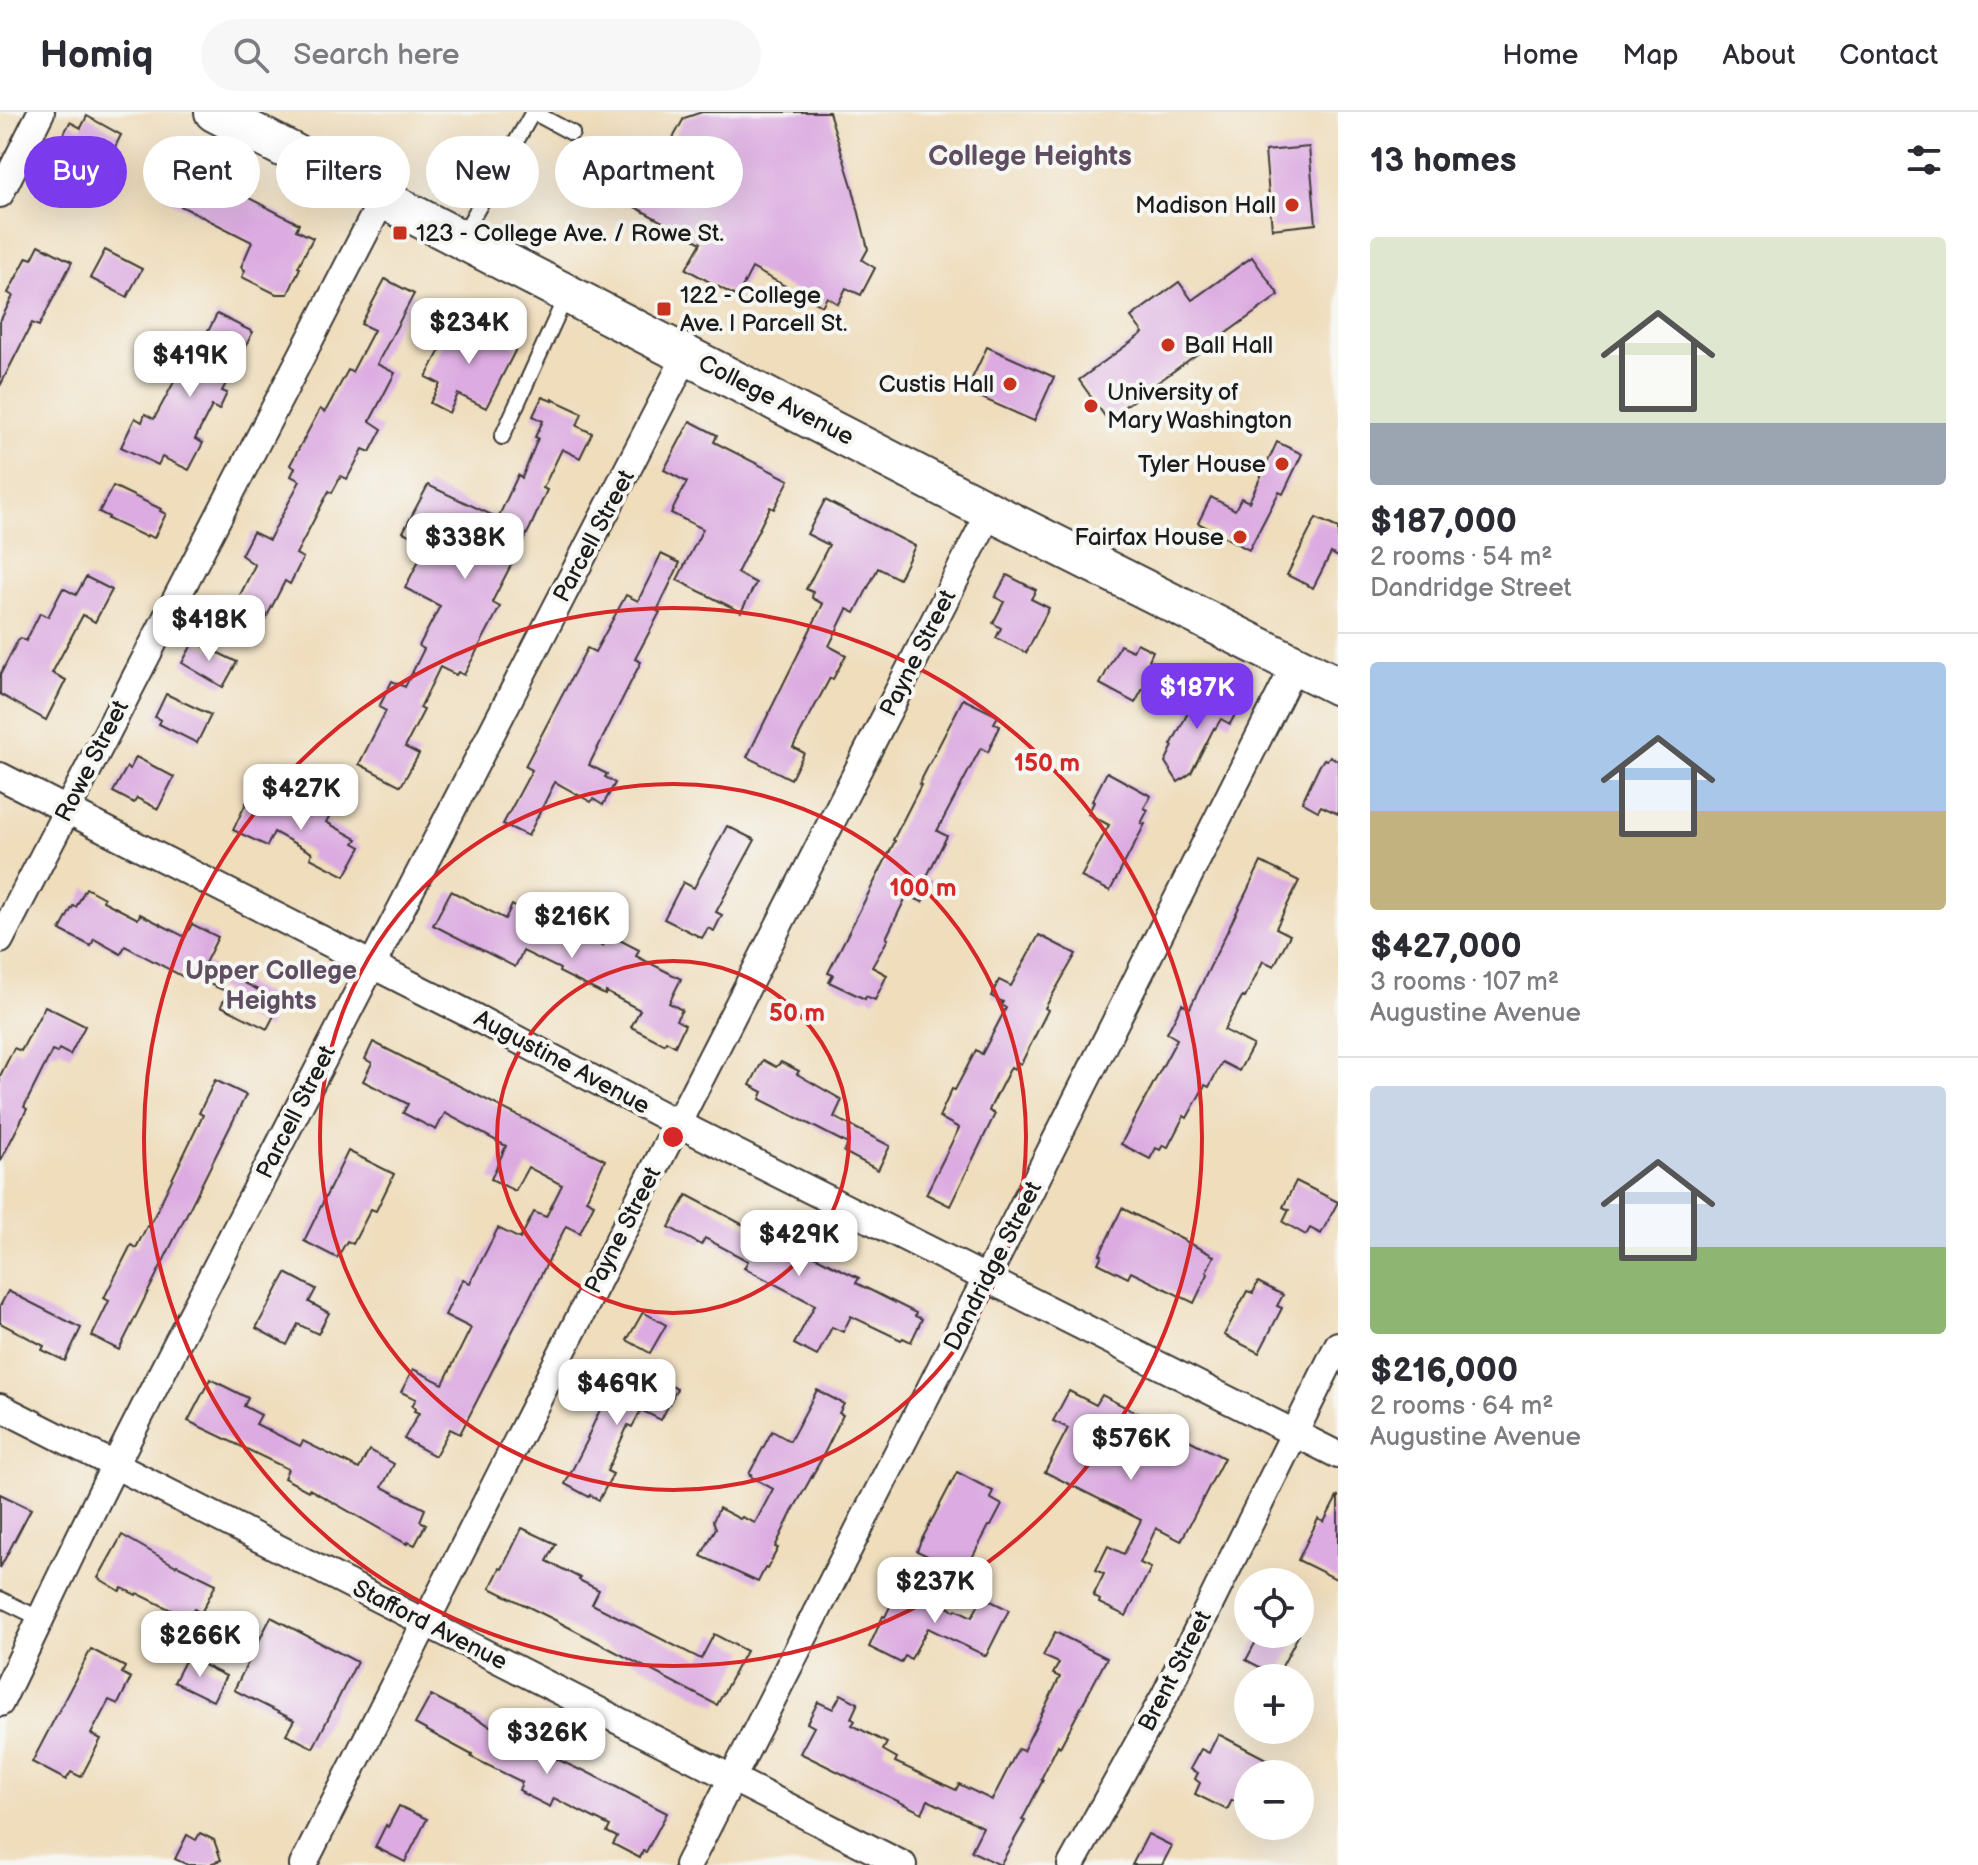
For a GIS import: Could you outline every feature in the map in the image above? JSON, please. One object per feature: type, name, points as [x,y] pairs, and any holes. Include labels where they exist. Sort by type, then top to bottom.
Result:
[{"type":"street","points":[[0,194],[41,112]]},
{"type":"street","name":"College Avenue","points":[[214,112],[276,144]]},
{"type":"street","name":"Rowe Street","points":[[0,940],[378,208]]},
{"type":"street","name":"College Avenue","points":[[402,208],[987,510],[1338,686]]},
{"type":"street","name":"Parcell Street","points":[[0,1703],[7,1672],[41,1619],[115,1466],[687,354]]},
{"type":"street","name":"Payne Street","points":[[303,1865],[980,531],[987,510]]},
{"type":"street","name":"Dandridge Street","points":[[688,1865],[1295,665]]},
{"type":"street","name":"Augustine Avenue","points":[[0,776],[677,1123],[1338,1455]]},
{"type":"street","name":"Brent Street","points":[[1071,1865],[1165,1695],[1338,1345]]},
{"type":"street","name":"Stafford Avenue","points":[[0,1407],[903,1865]]},
{"type":"lane","points":[[461,238],[533,112],[572,133]]},
{"type":"lane","points":[[502,437],[568,292]]},
{"type":"lane","points":[[0,1599],[41,1619]]},
{"type":"building","points":[[702,112],[829,112],[868,249],[862,260],[875,268],[861,295],[846,288],[838,304],[827,297],[822,306],[752,268],[737,297],[686,269],[701,243],[637,208],[743,208],[743,136],[674,136],[684,118]]},
{"type":"building","points":[[87,116],[121,135],[63,136],[70,122],[81,128]]},
{"type":"building","name":"Madison Hall","points":[[1309,147],[1316,224],[1272,229],[1265,151]]},
{"type":"building","points":[[260,204],[299,224],[296,230],[313,238],[288,294],[276,294],[242,277],[245,270],[241,267],[252,242],[185,208],[260,208]]},
{"type":"building","points":[[39,245],[72,262],[39,326],[32,323],[0,386],[0,321],[13,296],[8,293],[27,257],[32,259]]},
{"type":"building","points":[[105,250],[142,269],[127,297],[90,278]]},
{"type":"building","name":"Ball Hall","points":[[1252,257],[1279,295],[1107,419],[1079,380],[1143,333],[1131,317],[1179,282],[1192,300]]},
{"type":"building","points":[[385,279],[414,294],[377,364],[395,373],[370,421],[382,429],[370,452],[363,449],[347,479],[341,476],[332,493],[329,491],[296,554],[303,558],[290,584],[285,581],[258,634],[228,619],[255,565],[241,555],[253,532],[269,540],[300,481],[291,476],[295,468],[290,465],[320,409],[325,412],[348,370],[352,372],[374,330],[361,324]]},
{"type":"building","points":[[217,314],[253,332],[222,391],[227,393],[219,410],[212,406],[195,439],[203,443],[189,470],[162,457],[158,465],[121,447],[135,418],[142,422],[145,414],[154,419],[181,369],[187,372]]},
{"type":"building","points":[[457,317],[517,347],[486,408],[458,394],[449,413],[430,403],[440,384],[426,377]]},
{"type":"building","name":"Custis Hall","points":[[987,347],[1054,377],[1034,421],[966,391]]},
{"type":"building","points":[[542,397],[582,413],[577,426],[592,433],[580,458],[562,449],[543,488],[547,490],[530,528],[493,600],[500,607],[464,675],[458,672],[456,675],[440,667],[420,708],[424,710],[405,747],[419,754],[401,786],[359,764],[386,711],[379,707],[392,681],[405,687],[424,649],[419,646],[440,606],[405,588],[427,544],[403,532],[428,485],[498,518],[518,475],[522,478],[538,438],[535,437],[543,421],[533,416]]},
{"type":"building","points":[[690,421],[717,435],[714,442],[789,480],[774,509],[770,507],[737,573],[756,583],[741,612],[677,580],[703,529],[671,513],[687,482],[664,470]]},
{"type":"building","points":[[1277,442],[1302,454],[1283,494],[1279,492],[1249,550],[1198,523],[1211,497],[1235,510],[1241,498],[1249,502]]},
{"type":"building","points":[[113,486],[166,514],[154,538],[146,537],[99,512]]},
{"type":"building","points":[[825,500],[915,546],[899,579],[878,568],[855,613],[847,609],[829,646],[846,655],[793,747],[804,753],[791,779],[747,757],[823,604],[812,598],[813,592],[806,589],[829,545],[807,534]]},
{"type":"building","points":[[1316,518],[1338,528],[1338,557],[1331,553],[1313,588],[1287,575]]},
{"type":"building","points":[[661,554],[680,563],[657,611],[660,612],[635,659],[641,662],[589,765],[607,774],[605,777],[615,783],[603,805],[593,799],[591,802],[555,782],[528,836],[503,824],[532,770],[525,766],[587,648],[595,652],[626,595],[638,601]]},
{"type":"building","points":[[1007,575],[1036,590],[1031,599],[1049,608],[1026,653],[996,638],[1001,628],[993,623],[1004,602],[995,597]]},
{"type":"building","points":[[86,577],[112,590],[95,622],[83,615],[52,673],[66,680],[46,720],[0,694],[0,675],[18,640],[26,641],[40,613],[48,617],[63,588],[76,595]]},
{"type":"building","points":[[194,641],[237,662],[223,687],[182,663]]},
{"type":"building","points":[[1137,643],[1153,651],[1149,660],[1162,666],[1152,686],[1146,683],[1135,703],[1100,684],[1120,645],[1133,651]]},
{"type":"building","points":[[1196,686],[1239,707],[1230,724],[1221,719],[1191,773],[1178,782],[1165,762],[1192,705],[1187,703]]},
{"type":"building","points":[[166,694],[211,715],[197,743],[159,724],[161,720],[155,717]]},
{"type":"building","points":[[963,699],[998,716],[994,723],[1000,726],[988,752],[981,748],[937,831],[947,836],[926,878],[933,881],[922,902],[907,895],[872,967],[887,975],[875,1000],[866,996],[865,999],[829,982],[833,975],[828,973]]},
{"type":"building","points":[[1330,756],[1338,761],[1338,814],[1321,806],[1318,811],[1302,802],[1317,770]]},
{"type":"building","points":[[136,757],[174,777],[158,809],[137,798],[134,803],[113,792]]},
{"type":"building","points":[[1107,772],[1151,796],[1144,808],[1148,810],[1141,823],[1145,824],[1110,891],[1081,877],[1109,825],[1088,814]]},
{"type":"building","points":[[250,795],[298,818],[312,796],[334,808],[326,822],[357,839],[354,843],[361,847],[345,876],[310,858],[312,853],[274,832],[267,846],[233,830]]},
{"type":"building","points":[[727,826],[755,840],[716,912],[722,915],[714,931],[708,928],[702,938],[664,919],[683,882],[694,888]]},
{"type":"building","points":[[1261,862],[1299,881],[1276,928],[1290,935],[1274,966],[1263,961],[1245,998],[1242,997],[1224,1030],[1253,1045],[1239,1071],[1222,1062],[1209,1087],[1205,1085],[1187,1118],[1184,1116],[1168,1147],[1163,1145],[1160,1150],[1156,1148],[1150,1159],[1121,1144],[1177,1039],[1167,1033],[1182,1004],[1190,1008]]},
{"type":"building","points":[[86,888],[104,898],[103,901],[138,919],[140,914],[185,937],[192,924],[218,937],[205,963],[280,1004],[267,1029],[221,1006],[228,992],[193,977],[191,981],[125,946],[121,954],[94,939],[91,946],[60,930]]},
{"type":"building","points":[[451,891],[505,919],[512,905],[562,932],[565,927],[603,946],[608,934],[639,950],[636,956],[681,979],[669,1003],[682,1010],[676,1020],[685,1025],[675,1046],[666,1041],[664,1044],[631,1027],[640,1010],[559,972],[560,969],[523,951],[515,967],[433,925]]},
{"type":"building","points":[[1039,935],[1076,954],[1045,1008],[1048,1010],[1021,1064],[1017,1062],[1014,1069],[1011,1067],[990,1108],[989,1111],[995,1114],[950,1206],[926,1194],[959,1128],[939,1117],[976,1050],[982,1054],[1006,1008],[1001,1005],[1003,1002],[991,996],[999,980],[1011,986]]},
{"type":"building","points":[[45,1006],[85,1026],[70,1055],[59,1049],[57,1053],[52,1051],[0,1162],[0,1076],[14,1048],[21,1051]]},
{"type":"building","points":[[373,1042],[605,1160],[586,1200],[594,1204],[580,1233],[566,1226],[460,1434],[450,1429],[435,1456],[404,1439],[419,1413],[412,1406],[416,1399],[401,1392],[413,1369],[443,1384],[471,1328],[445,1315],[463,1279],[470,1283],[498,1228],[520,1239],[534,1212],[546,1217],[562,1185],[528,1167],[515,1191],[491,1179],[506,1146],[445,1113],[436,1130],[403,1113],[408,1104],[363,1081],[372,1063],[365,1059]]},
{"type":"building","points":[[763,1060],[776,1067],[781,1062],[799,1071],[797,1074],[842,1100],[834,1117],[890,1146],[878,1170],[844,1152],[848,1144],[760,1099],[763,1092],[750,1085]]},
{"type":"building","points":[[215,1080],[246,1095],[119,1350],[92,1336],[109,1301],[104,1298],[131,1245],[136,1248],[149,1227],[203,1115],[199,1113]]},
{"type":"building","points":[[348,1151],[394,1174],[376,1211],[371,1209],[353,1244],[347,1241],[337,1258],[304,1241]]},
{"type":"building","points":[[1296,1181],[1338,1202],[1321,1234],[1310,1228],[1306,1235],[1283,1222],[1289,1210],[1283,1207]]},
{"type":"building","points":[[687,1195],[787,1248],[802,1253],[803,1250],[859,1278],[856,1283],[916,1313],[915,1316],[922,1319],[911,1342],[851,1316],[843,1332],[832,1327],[817,1356],[794,1344],[815,1305],[744,1268],[748,1261],[705,1238],[701,1245],[669,1227]]},
{"type":"building","points":[[1122,1208],[1214,1256],[1194,1303],[1131,1272],[1128,1278],[1098,1263]]},
{"type":"building","points":[[286,1273],[316,1289],[309,1302],[329,1313],[318,1334],[298,1324],[287,1345],[256,1328]]},
{"type":"building","points":[[1258,1282],[1283,1295],[1277,1306],[1282,1308],[1259,1353],[1224,1335],[1247,1291],[1253,1293]]},
{"type":"building","points":[[8,1291],[81,1328],[65,1361],[0,1323],[0,1306]]},
{"type":"building","points":[[643,1312],[666,1325],[650,1353],[627,1340]]},
{"type":"building","points":[[626,1362],[677,1389],[661,1420],[641,1410],[632,1427],[628,1425],[607,1471],[613,1474],[599,1500],[565,1484]]},
{"type":"building","points":[[210,1379],[248,1398],[244,1406],[261,1415],[256,1424],[300,1446],[303,1441],[359,1469],[369,1450],[394,1464],[382,1487],[425,1509],[420,1521],[426,1524],[415,1545],[407,1544],[284,1478],[288,1469],[188,1421]]},
{"type":"building","points":[[817,1390],[844,1404],[839,1413],[843,1415],[792,1512],[775,1547],[778,1548],[758,1582],[701,1556],[716,1528],[713,1521],[719,1508],[755,1523],[773,1489],[749,1474],[772,1431],[790,1441]]},
{"type":"building","points":[[1069,1391],[1096,1405],[1102,1395],[1224,1458],[1181,1541],[1156,1528],[1140,1563],[1151,1568],[1126,1616],[1099,1603],[1100,1600],[1093,1596],[1104,1574],[1096,1570],[1108,1546],[1124,1554],[1141,1520],[1045,1472],[1068,1428],[1053,1421]]},
{"type":"building","points":[[957,1472],[993,1491],[990,1498],[1002,1505],[964,1573],[917,1551]]},
{"type":"building","points":[[0,1494],[31,1509],[0,1568]]},
{"type":"building","points":[[1338,1495],[1338,1580],[1298,1560],[1318,1519],[1324,1522]]},
{"type":"building","points":[[522,1528],[556,1544],[547,1561],[599,1590],[592,1604],[701,1659],[714,1634],[746,1651],[717,1705],[490,1588]]},
{"type":"building","points":[[122,1535],[176,1566],[216,1584],[201,1613],[194,1609],[189,1619],[137,1593],[122,1588],[120,1591],[98,1578]]},
{"type":"building","points":[[904,1586],[972,1617],[983,1597],[1009,1610],[986,1656],[928,1628],[911,1659],[905,1656],[901,1663],[869,1647],[883,1616],[898,1590],[901,1591]]},
{"type":"building","points":[[271,1617],[357,1662],[313,1748],[286,1734],[294,1720],[234,1690]]},
{"type":"building","points":[[1055,1632],[1107,1658],[1060,1747],[1058,1745],[1022,1820],[1025,1821],[1000,1865],[971,1851],[983,1827],[928,1800],[922,1813],[800,1753],[814,1727],[807,1723],[818,1702],[833,1709],[841,1694],[858,1703],[851,1718],[855,1721],[852,1725],[887,1743],[883,1750],[897,1758],[895,1762],[956,1790],[959,1784],[992,1800],[1018,1749],[1023,1751],[1060,1677],[1053,1674],[1059,1663],[1043,1656]]},
{"type":"building","points":[[1252,1648],[1292,1648],[1283,1664],[1254,1664],[1246,1660]]},
{"type":"building","points":[[91,1649],[125,1667],[122,1673],[131,1678],[118,1704],[109,1700],[91,1734],[101,1739],[81,1777],[71,1772],[66,1780],[32,1762]]},
{"type":"building","points":[[187,1657],[226,1676],[213,1701],[174,1682]]},
{"type":"building","points":[[431,1695],[667,1813],[646,1852],[643,1851],[640,1858],[613,1844],[617,1837],[607,1832],[610,1826],[554,1798],[550,1807],[522,1793],[519,1790],[522,1782],[415,1724]]},
{"type":"building","points":[[1218,1734],[1268,1760],[1234,1760],[1234,1801],[1227,1810],[1195,1794],[1200,1783],[1195,1779],[1198,1773],[1190,1769],[1201,1749],[1209,1753]]},
{"type":"building","points":[[399,1806],[427,1819],[405,1862],[375,1847]]},
{"type":"building","points":[[200,1833],[214,1840],[221,1860],[211,1865],[188,1865],[175,1859],[187,1835],[196,1840]]},
{"type":"building","points":[[1148,1834],[1172,1846],[1162,1865],[1132,1865]]},
{"type":"place","name":"Madison Hall","points":[[1292,205]]},
{"type":"place","name":"123 - College Ave. / Rowe St.","points":[[400,233]]},
{"type":"place","name":"122 - College Ave. | Parcell St.","points":[[664,309]]},
{"type":"place","name":"Ball Hall","points":[[1168,345]]},
{"type":"place","name":"Custis Hall","points":[[1010,384]]},
{"type":"place","name":"University of Mary Washington","points":[[1091,406]]},
{"type":"place","name":"Tyler House","points":[[1282,464]]},
{"type":"place","name":"Fairfax House","points":[[1240,537]]},
{"type":"district","name":"College Heights","points":[[1030,156]]},
{"type":"district","name":"Upper College Heights","points":[[271,986]]}]
